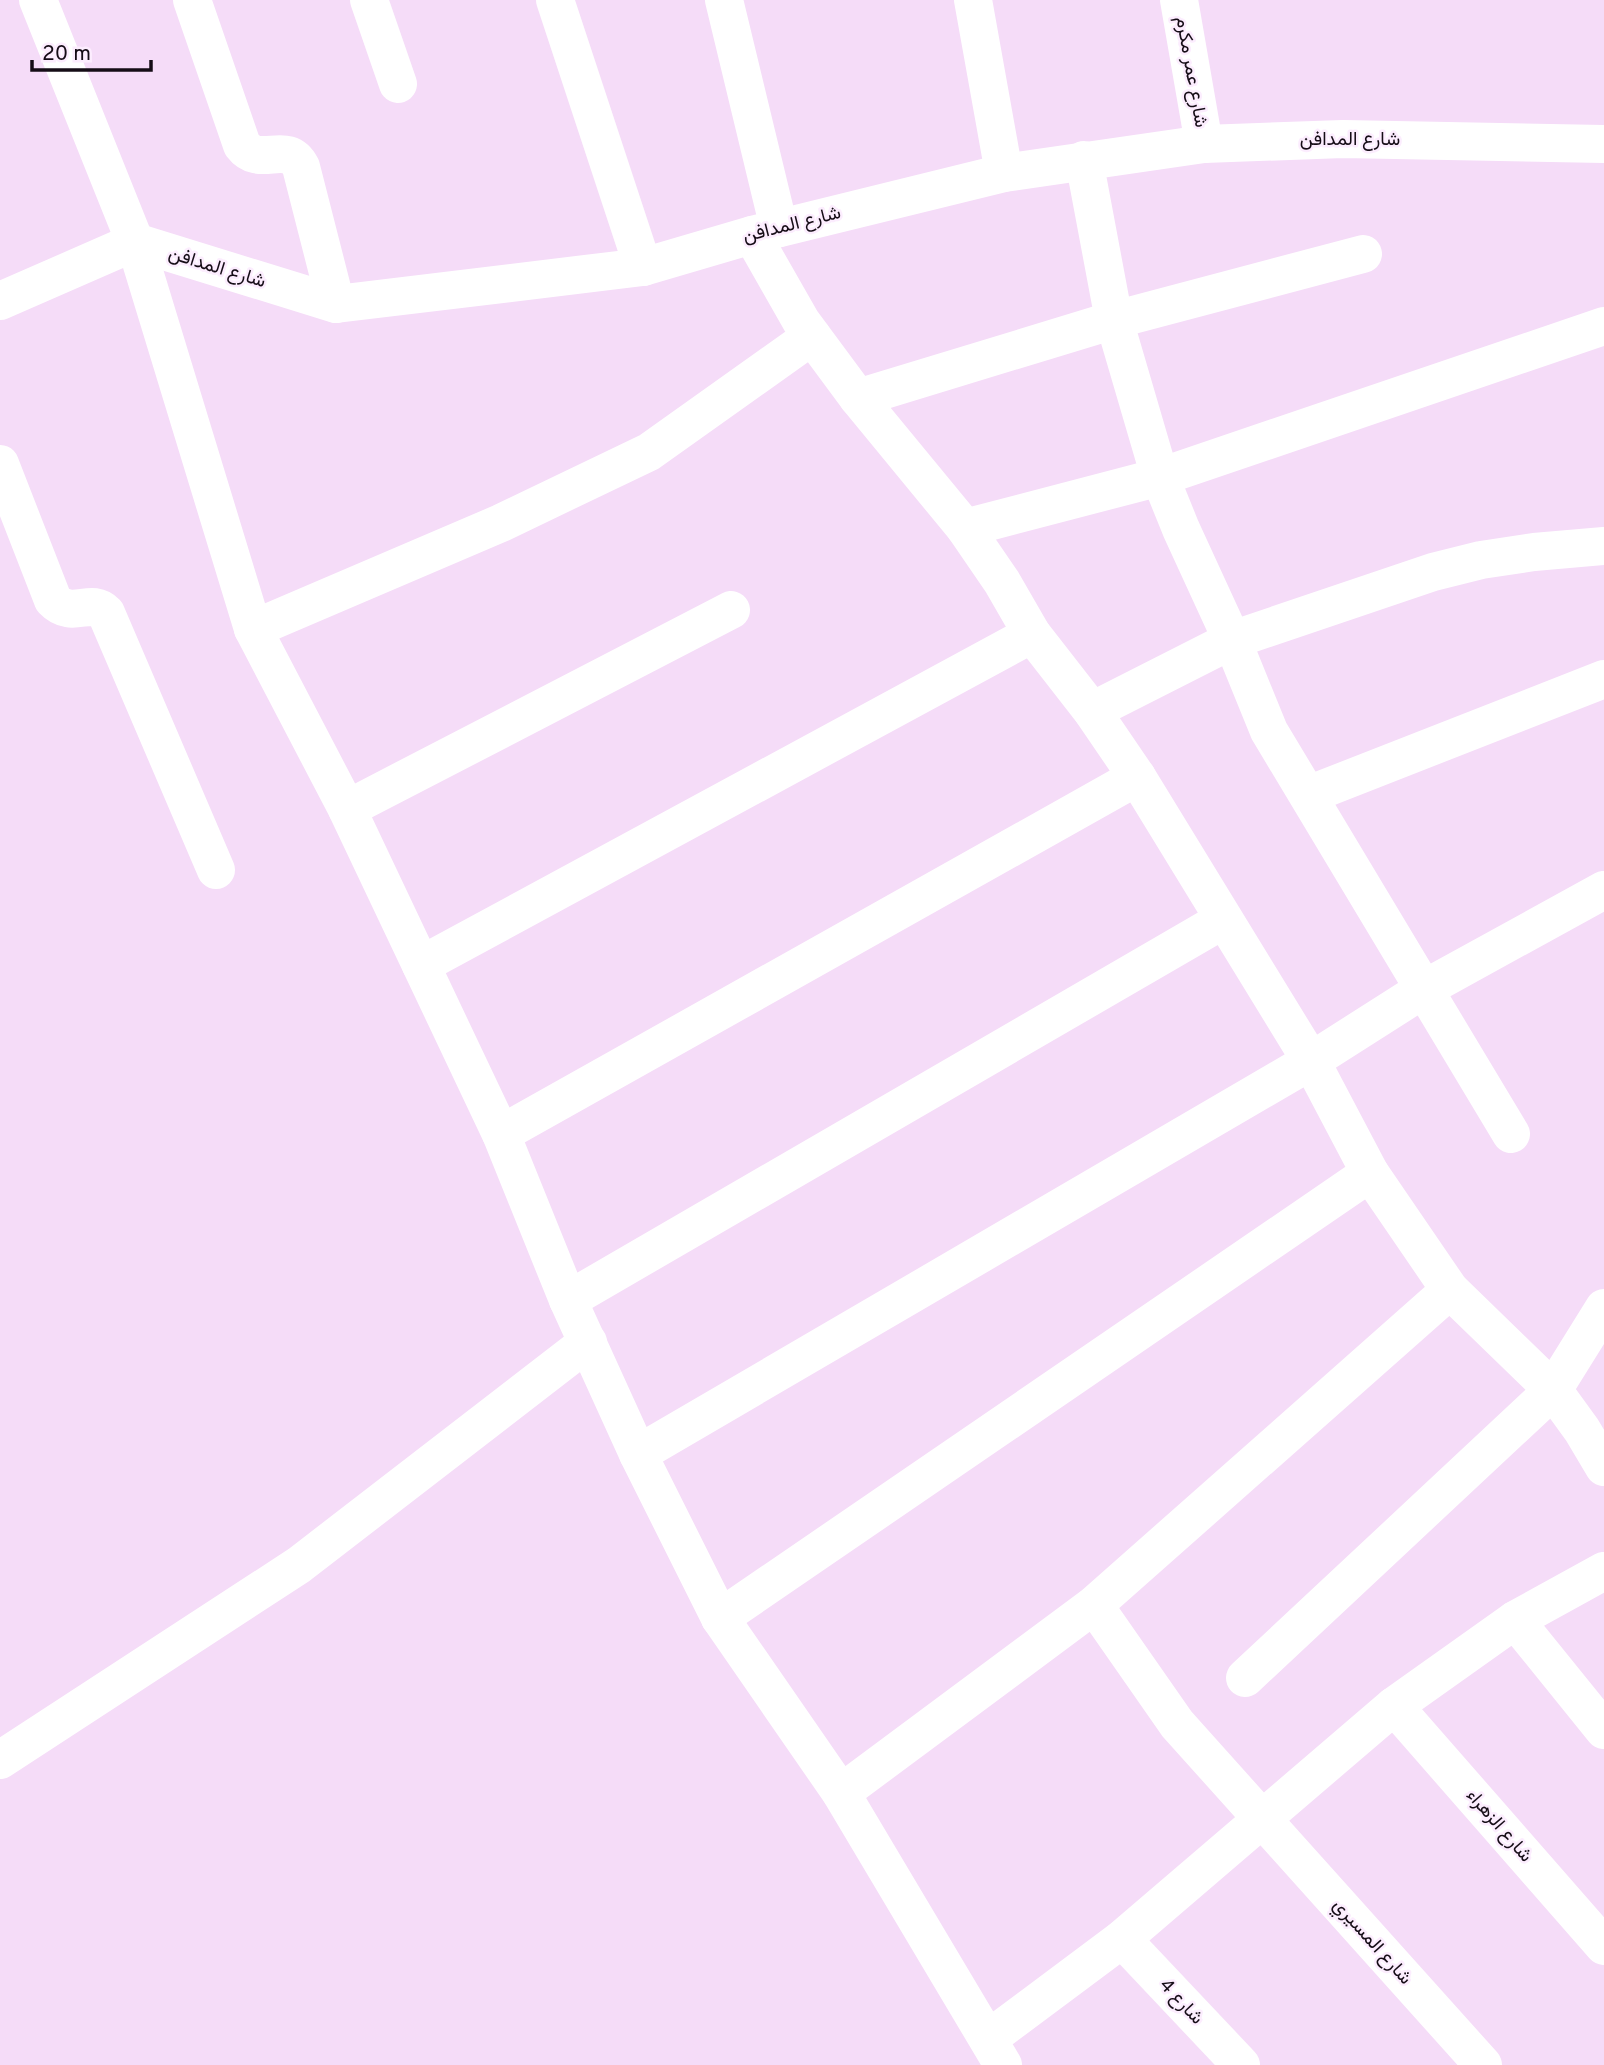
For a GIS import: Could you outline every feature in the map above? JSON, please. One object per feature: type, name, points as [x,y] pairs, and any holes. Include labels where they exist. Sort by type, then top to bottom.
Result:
[{"type":"street","points":[[38,0],[135,242],[253,629],[347,809],[501,1134],[568,1300],[638,1454],[720,1618],[841,1793],[996,2052],[1122,1939],[1394,1706],[1515,1620],[1604,1571]]},
{"type":"street","points":[[191,0],[242,145],[253,155],[291,155],[298,159],[302,167],[335,304]]},
{"type":"street","points":[[369,0],[398,84]]},
{"type":"street","points":[[555,0],[643,267]]},
{"type":"street","points":[[724,0],[766,231],[800,321],[858,398],[965,528],[1002,582],[1032,634],[1092,711],[1137,777],[1311,1060],[1370,1173],[1450,1290],[1553,1390],[1604,1467]]},
{"type":"street","points":[[973,0],[1004,173]]},
{"type":"street","name":"شارع عمر مكرم","points":[[1179,0],[1204,144]]},
{"type":"street","name":"شارع المدافن","points":[[135,242],[335,304],[643,267],[766,231],[1004,173],[1204,144],[1343,139],[1604,145]]},
{"type":"street","points":[[1084,160],[1114,320],[1160,477],[1269,731],[1511,1135]]},
{"type":"street","points":[[0,300],[135,242]]},
{"type":"street","points":[[858,398],[1114,320],[1363,254]]},
{"type":"street","points":[[965,528],[1160,477],[1604,326]]},
{"type":"street","points":[[253,629],[501,523],[649,452],[812,336]]},
{"type":"street","points":[[0,464],[53,600],[66,609],[94,607],[103,609],[106,613],[216,870]]},
{"type":"street","points":[[1092,711],[1232,640],[1433,572],[1507,556],[1604,546]]},
{"type":"street","points":[[347,809],[732,610]]},
{"type":"street","points":[[421,965],[1032,634]]},
{"type":"street","points":[[1308,794],[1604,680]]},
{"type":"street","points":[[501,1134],[1137,777]]},
{"type":"street","points":[[638,1454],[1311,1060],[1424,989],[1604,890]]},
{"type":"street","points":[[568,1300],[1223,920]]},
{"type":"street","points":[[720,1618],[1370,1173]]},
{"type":"street","points":[[841,1793],[1094,1605],[1450,1290]]},
{"type":"street","points":[[1245,1678],[1553,1390],[1604,1308]]},
{"type":"street","points":[[0,1760],[299,1564],[588,1342]]},
{"type":"street","name":"شارع المسيري","points":[[1094,1605],[1177,1724],[1483,2065]]},
{"type":"street","points":[[1515,1620],[1604,1730]]},
{"type":"street","name":"شارع الزهراء","points":[[1394,1706],[1604,1946]]},
{"type":"street","name":"شارع 4","points":[[1122,1939],[1241,2065]]}]
